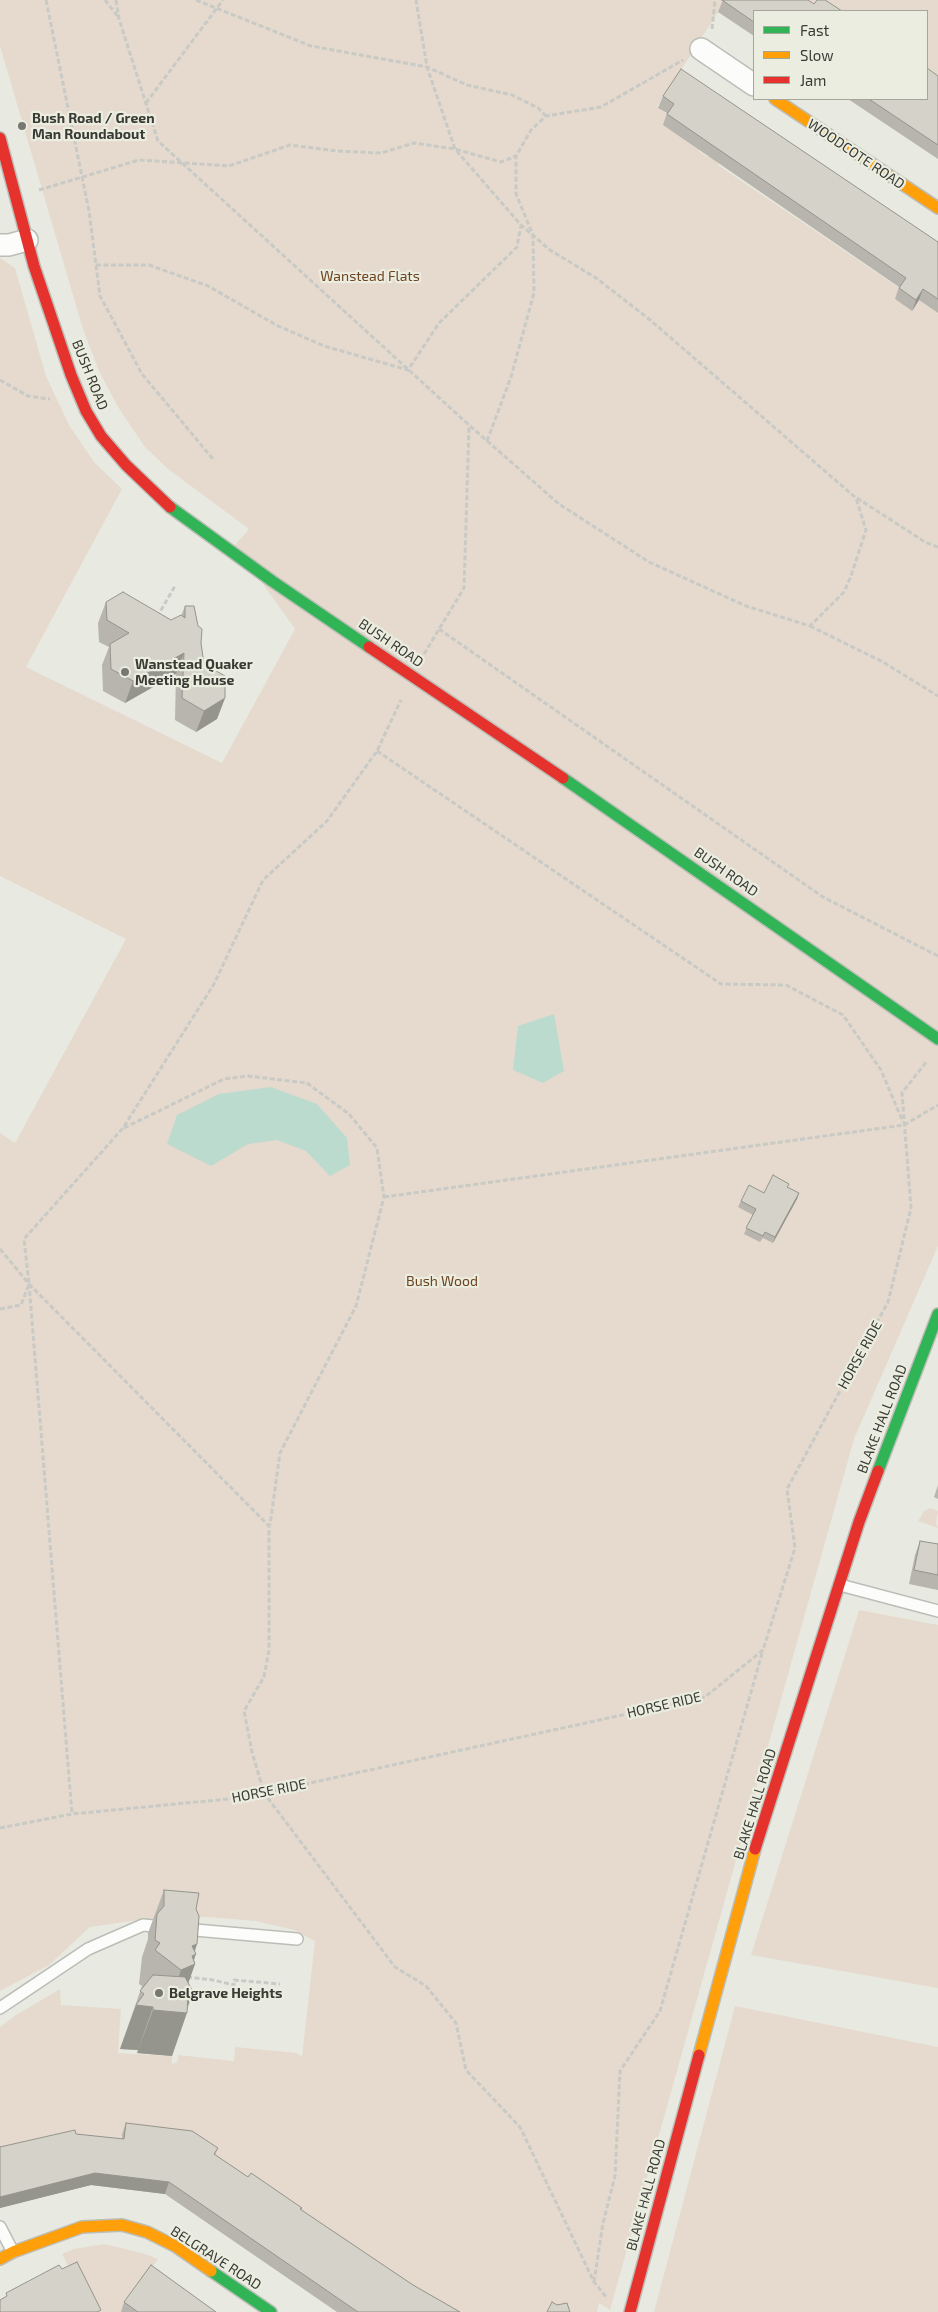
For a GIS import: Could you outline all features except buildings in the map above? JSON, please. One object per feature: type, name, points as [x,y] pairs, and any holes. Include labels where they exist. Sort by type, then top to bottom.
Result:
[{"type":"main road","name":"WOODCOTE ROAD","points":[[776,100],[938,208]]},
{"type":"main road","name":"BUSH ROAD","points":[[0,138],[3,160],[27,240],[71,375],[86,410],[100,436],[171,508],[272,581],[682,859],[938,1039]]},
{"type":"main road","name":"BLAKE HALL ROAD","points":[[630,2311],[755,1849],[862,1516],[938,1314]]},
{"type":"main road","name":"BELGRAVE ROAD","points":[[0,2259],[13,2252],[82,2227],[122,2225],[147,2232],[176,2246],[272,2312]]},
{"type":"street","points":[[701,49],[753,84]]},
{"type":"street","points":[[0,245],[9,245],[27,240]]},
{"type":"lane","points":[[840,1585],[938,1611]]},
{"type":"lane","points":[[0,2008],[88,1949],[143,1925],[297,1939]]},
{"type":"lane","points":[[0,2227],[13,2252]]},
{"type":"path","points":[[46,0],[82,176],[100,296],[142,374],[212,459]]},
{"type":"path","points":[[105,0],[119,19]]},
{"type":"path","points":[[116,0],[119,19],[158,141],[408,370],[558,504],[649,562],[746,606],[810,626],[883,662],[938,696]]},
{"type":"path","points":[[196,0],[311,46],[427,67],[466,85],[512,95],[538,108],[546,116]]},
{"type":"path","points":[[146,103],[218,10],[223,0]]},
{"type":"path","points":[[416,0],[427,67],[455,149],[521,225],[550,250],[596,278],[649,319],[856,498],[925,542],[938,547]]},
{"type":"path","points":[[487,441],[511,377],[534,293],[533,235],[516,194],[516,156],[531,130],[546,116],[601,107],[701,49],[711,33],[714,0]]},
{"type":"path","points":[[38,190],[139,160],[229,166],[290,145],[337,151],[381,153],[414,143],[455,149],[501,162],[516,156]]},
{"type":"path","points":[[408,370],[439,323],[517,248],[521,225]]},
{"type":"path","points":[[96,265],[149,266],[208,286],[278,326],[324,346],[408,370]]},
{"type":"path","points":[[0,380],[28,396],[50,399]]},
{"type":"path","points":[[422,658],[464,588],[469,425]]},
{"type":"path","points":[[810,626],[844,592],[851,576],[866,530],[856,498]]},
{"type":"path","points":[[153,625],[175,586]]},
{"type":"path","points":[[439,629],[823,897],[938,956]]},
{"type":"path","points":[[72,1814],[30,1284],[24,1239],[123,1128],[214,984],[263,880],[327,821],[377,751],[398,706]]},
{"type":"path","points":[[377,751],[721,984],[786,985],[842,1015],[881,1070],[904,1125]]},
{"type":"path","name":"HORSE RIDE","points":[[0,1828],[72,1814],[228,1799],[705,1697],[763,1650],[794,1548],[787,1489],[888,1302],[911,1208],[902,1093],[930,1057]]},
{"type":"path","points":[[123,1128],[224,1079],[248,1076],[307,1083],[349,1114],[377,1148],[384,1197],[356,1306],[280,1453],[270,1526],[269,1650],[264,1677],[244,1711],[252,1752],[264,1792],[395,1967],[426,1986],[456,2023],[466,2070],[520,2127],[594,2282],[612,2303],[630,2311]]},
{"type":"path","points":[[384,1197],[904,1125],[938,1105]]},
{"type":"path","points":[[0,1249],[30,1284],[270,1526]]},
{"type":"path","points":[[0,1309],[21,1305],[30,1284]]},
{"type":"path","points":[[594,2282],[603,2223],[615,2176],[620,2071],[660,2011],[763,1650]]},
{"type":"path","points":[[184,1977],[214,1980],[234,1985],[234,1980],[280,1984]]},
{"type":"green space","name":"Bush Wood","points":[[0,0],[726,0],[657,107],[705,140],[699,151],[707,157],[714,147],[725,154],[718,165],[898,287],[901,290],[895,299],[912,311],[919,300],[938,313],[938,1246],[854,1439],[610,2310],[599,2303],[597,2312],[436,2312],[120,2151],[0,2158],[0,2027],[16,2015],[60,1989],[61,2005],[121,2009],[118,2053],[172,2056],[172,2064],[177,2062],[178,2055],[234,2061],[235,2047],[297,2053],[302,2057],[315,1941],[294,1930],[256,1921],[207,1917],[145,1919],[90,1927],[49,1965],[0,1991],[0,1133],[15,1143],[126,939],[0,876],[0,258],[15,268],[46,376],[69,425],[94,462],[122,489],[26,667],[222,763],[295,629],[235,545],[249,529],[168,469],[145,447],[118,407],[99,371],[82,326],[0,46]]},
{"type":"green space","points":[[787,0],[938,0],[938,91],[928,84],[928,10],[818,10]]},
{"type":"green space","points":[[930,1508],[938,1511],[936,1523],[938,1528],[918,1521],[924,1511]]},
{"type":"green space","points":[[859,1610],[938,1625],[938,1988],[751,1955]]},
{"type":"green space","points":[[735,2006],[938,2047],[938,2312],[654,2312]]},
{"type":"green space","points":[[104,2244],[158,2259],[121,2312],[92,2312],[62,2254],[74,2249]]},
{"type":"shaded area","points":[[554,1014],[564,1071],[543,1083],[513,1070],[518,1026]]},
{"type":"shaded area","points":[[271,1087],[317,1104],[347,1138],[350,1165],[330,1176],[306,1151],[277,1140],[248,1144],[211,1166],[167,1144],[177,1115],[219,1094]]},
{"type":"traffic: fast","points":[[170,507],[272,581],[369,647]]},
{"type":"traffic: fast","points":[[563,778],[938,1039]]},
{"type":"traffic: fast","points":[[878,1471],[938,1314]]},
{"type":"traffic: fast","points":[[211,2271],[271,2312]]},
{"type":"traffic: slow","points":[[776,100],[938,208]]},
{"type":"traffic: slow","points":[[699,2055],[755,1849]]},
{"type":"traffic: slow","points":[[0,2259],[13,2252],[82,2227],[122,2225],[147,2232],[175,2246],[211,2271]]},
{"type":"traffic: jam","points":[[0,138],[34,266],[71,375],[86,411],[101,436],[126,465],[170,507]]},
{"type":"traffic: jam","points":[[369,647],[563,778]]},
{"type":"traffic: jam","points":[[755,1849],[859,1522],[878,1471]]},
{"type":"traffic: jam","points":[[630,2312],[699,2055]]},
{"type":"place","name":"Bush Road / Green Man Roundabout","points":[[22,126]]},
{"type":"place","name":"Wanstead Quaker Meeting House","points":[[125,672]]},
{"type":"place","name":"Belgrave Heights","points":[[159,1993]]},
{"type":"park label","name":"Wanstead Flats","points":[[370,276]]}]
